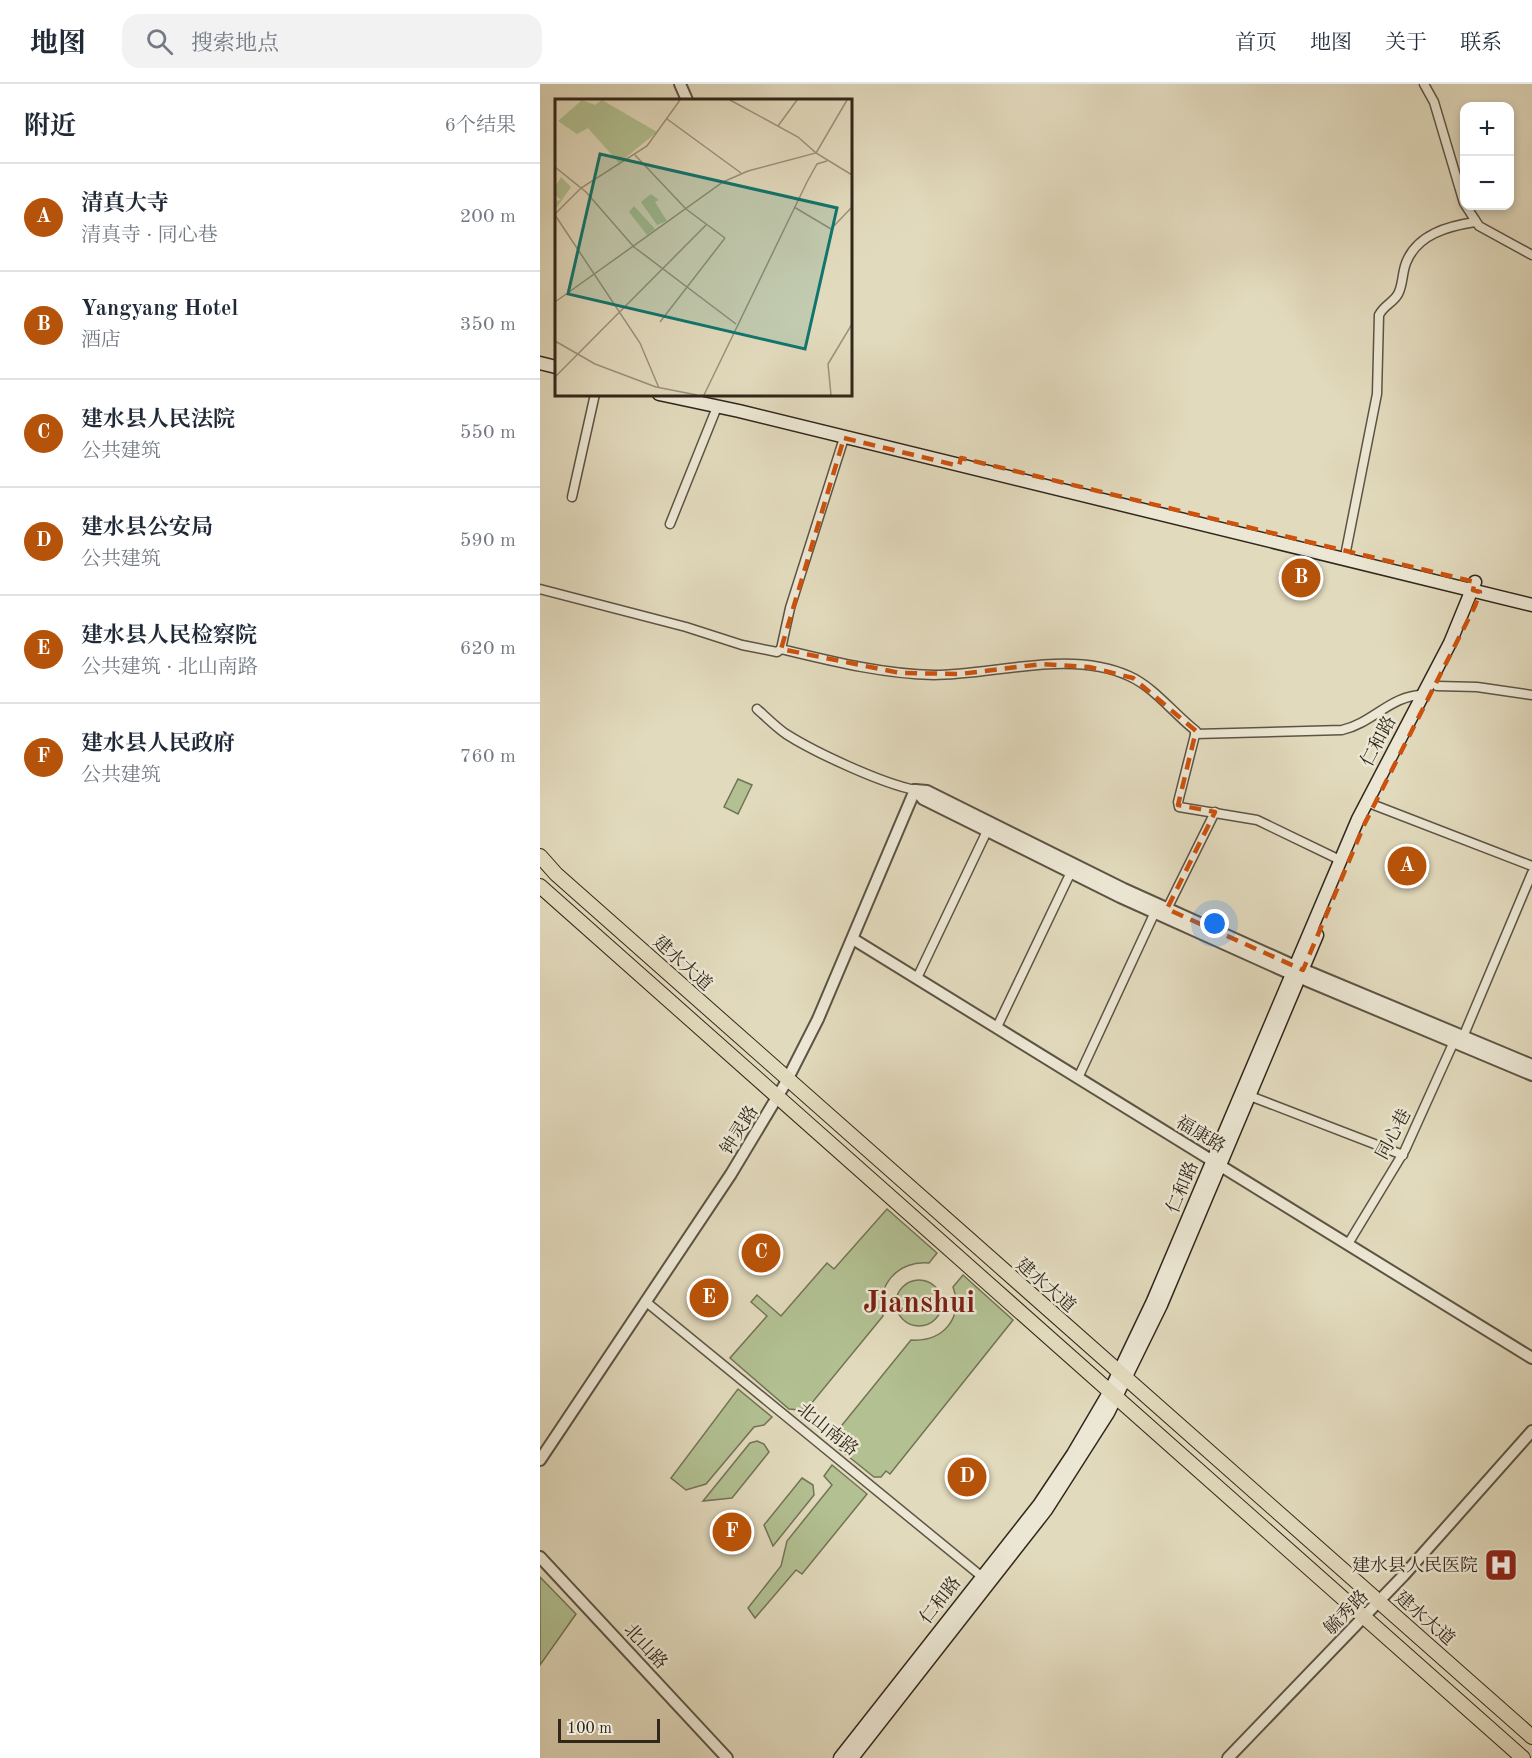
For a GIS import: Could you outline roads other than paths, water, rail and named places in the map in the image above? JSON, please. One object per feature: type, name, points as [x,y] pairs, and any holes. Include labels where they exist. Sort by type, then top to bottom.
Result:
[{"type":"main road","points":[[540,354],[555,358]]},
{"type":"main road","points":[[540,363],[555,367]]},
{"type":"main road","points":[[668,396],[1346,551],[1478,587],[1532,605]]},
{"type":"main road","points":[[705,396],[741,403],[960,461],[1478,587],[1532,597]]},
{"type":"main road","name":"仁和路","points":[[852,1758],[986,1579],[1062,1471],[1123,1376],[1297,972],[1374,805],[1437,686],[1478,587]]},
{"type":"main road","name":"仁和路","points":[[1217,1162],[1250,1096],[1341,860],[1369,798],[1478,587]]},
{"type":"main road","name":"建水大道","points":[[540,856],[556,874],[787,1080],[1532,1737]]},
{"type":"main road","name":"建水大道","points":[[540,886],[1523,1758]]},
{"type":"main road","name":"仁和路","points":[[840,1758],[986,1579]]},
{"type":"street","points":[[680,84],[687,99]]},
{"type":"street","points":[[1424,84],[1434,102],[1460,188]]},
{"type":"street","points":[[1468,210],[1475,222],[1511,246],[1532,255]]},
{"type":"street","points":[[1346,551],[1377,394],[1379,315],[1397,295],[1406,262],[1418,246],[1438,231],[1475,222]]},
{"type":"street","points":[[572,497],[595,396]]},
{"type":"street","points":[[670,524],[717,407]]},
{"type":"street","points":[[781,649],[790,608],[844,438]]},
{"type":"street","points":[[540,589],[686,627],[742,645],[777,652],[781,649],[850,665],[919,674],[960,674],[1042,664],[1104,669],[1133,678],[1196,731],[1179,807],[1257,820],[1341,860]]},
{"type":"street","points":[[1437,686],[1477,687],[1532,695]]},
{"type":"street","points":[[1195,734],[1342,730],[1365,723],[1400,699],[1423,695]]},
{"type":"street","points":[[757,709],[785,733],[807,745],[895,786],[927,791],[1297,972]]},
{"type":"street","points":[[915,790],[923,799],[1155,912],[1458,1038],[1532,1065]]},
{"type":"street","name":"钟灵路","points":[[540,1460],[731,1174],[777,1098],[818,1019],[915,790]]},
{"type":"street","points":[[1374,805],[1532,866]]},
{"type":"street","points":[[1167,909],[1215,812]]},
{"type":"street","points":[[917,978],[987,831]]},
{"type":"street","points":[[997,1027],[1071,872]]},
{"type":"street","name":"同心巷","points":[[1348,1244],[1403,1155],[1532,873]]},
{"type":"street","points":[[1078,1078],[1155,912]]},
{"type":"street","name":"福康路","points":[[853,939],[1532,1358]]},
{"type":"street","points":[[1458,1038],[1532,1075]]},
{"type":"street","points":[[1250,1096],[1403,1155]]},
{"type":"street","name":"北山南路","points":[[645,1301],[986,1579]]},
{"type":"street","name":"毓秀路","points":[[1228,1758],[1378,1601],[1532,1431]]},
{"type":"street","name":"北山路","points":[[540,1557],[727,1758]]},
{"type":"street","name":"北山路","points":[[540,1566],[718,1758]]},
{"type":"place","name":"Yangyang Hotel","points":[[1301,578]]},
{"type":"place","name":"清真大寺","points":[[1407,866]]},
{"type":"place","name":"建水县人民法院","points":[[761,1253]]},
{"type":"place","name":"建水县人民检察院","points":[[709,1298]]},
{"type":"place","name":"建水县公安局","points":[[967,1477]]},
{"type":"place","name":"建水县人民政府","points":[[732,1532]]},
{"type":"place","name":"建水县人民医院","points":[[1501,1565]]},
{"type":"district","name":"Jianshui","points":[[919,1302]]}]
